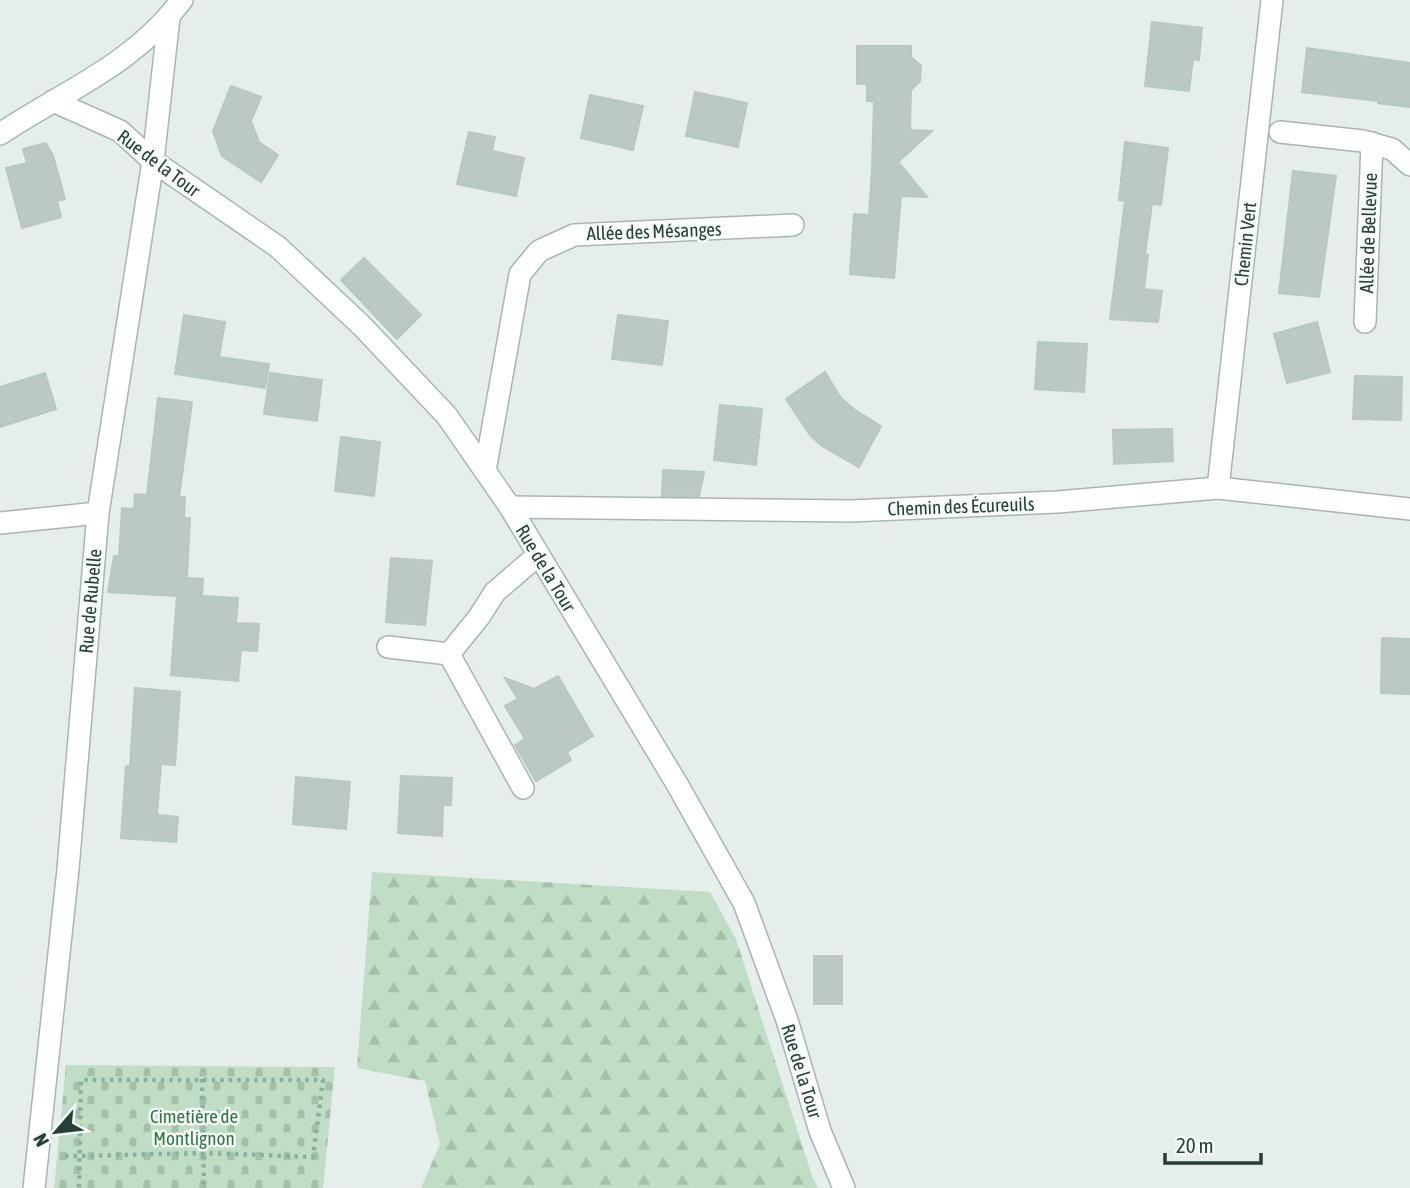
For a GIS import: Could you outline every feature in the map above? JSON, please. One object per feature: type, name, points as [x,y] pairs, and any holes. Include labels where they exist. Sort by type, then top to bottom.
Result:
[{"type":"street","name":"Chemin Vert","points":[[1219,488],[1272,0]]},
{"type":"street","points":[[0,134],[127,57],[176,8]]},
{"type":"street","name":"Rue de Rubelle","points":[[34,1188],[68,869],[98,513],[176,8]]},
{"type":"street","name":"Rue de la Tour","points":[[53,101],[120,131],[153,161],[278,247],[362,326],[447,416],[510,507],[677,784],[744,903],[787,1020],[820,1131],[844,1188]]},
{"type":"street","points":[[1280,132],[1372,143],[1392,149],[1410,165]]},
{"type":"street","name":"Allée de Bellevue","points":[[1365,322],[1372,143]]},
{"type":"street","name":"Allée des Mésanges","points":[[485,471],[520,274],[539,251],[574,234],[793,225]]},
{"type":"street","name":"Chemin des Écureuils","points":[[510,507],[850,511],[1058,502],[1219,488],[1410,509]]},
{"type":"street","points":[[0,523],[98,513]]},
{"type":"street","points":[[449,654],[495,592],[538,555]]},
{"type":"street","points":[[388,647],[449,654]]},
{"type":"street","points":[[449,654],[523,788]]},
{"type":"path","points":[[202,1079],[204,1188]]},
{"type":"path","points":[[37,1157],[79,1156],[205,1153],[313,1157],[323,1080],[81,1080],[79,1156],[79,1188]]},
{"type":"green space","points":[[372,872],[710,892],[736,939],[818,1188],[421,1188],[440,1144],[425,1081],[357,1068]]},
{"type":"green space","name":"Cimetière de Montlignon","points":[[66,1065],[335,1067],[323,1188],[54,1188]]},
{"type":"building","points":[[1152,22],[1202,28],[1199,60],[1193,59],[1189,91],[1145,86]]},
{"type":"building","points":[[857,46],[911,46],[911,57],[921,66],[920,81],[911,90],[910,130],[932,131],[898,162],[927,197],[901,196],[894,278],[850,274],[854,214],[869,215],[872,169],[874,101],[867,101],[867,84],[857,84]]},
{"type":"building","points":[[1307,48],[1410,63],[1410,107],[1302,92]]},
{"type":"building","points":[[231,86],[261,97],[251,121],[259,142],[278,155],[261,182],[222,156],[213,131]]},
{"type":"building","points":[[695,92],[747,103],[738,147],[686,136]]},
{"type":"building","points":[[590,95],[643,106],[633,150],[581,138]]},
{"type":"building","points":[[469,132],[495,137],[492,151],[524,158],[516,196],[457,184]]},
{"type":"building","points":[[1125,142],[1168,148],[1161,205],[1152,204],[1145,254],[1148,255],[1144,289],[1162,291],[1158,322],[1110,319],[1125,201],[1119,200]]},
{"type":"building","points":[[46,143],[53,156],[65,199],[57,201],[61,217],[22,228],[6,168],[27,163],[23,149]]},
{"type":"building","points":[[1293,171],[1336,176],[1319,297],[1279,293]]},
{"type":"building","points":[[364,258],[421,315],[397,339],[341,280]]},
{"type":"building","points":[[184,315],[225,322],[219,357],[269,364],[265,388],[175,374]]},
{"type":"building","points":[[618,315],[668,321],[662,365],[612,359]]},
{"type":"building","points":[[1317,322],[1330,372],[1287,383],[1274,334]]},
{"type":"building","points":[[1038,342],[1087,344],[1084,392],[1035,389]]},
{"type":"building","points":[[825,372],[841,398],[881,426],[859,467],[822,446],[810,435],[786,399]]},
{"type":"building","points":[[45,373],[56,409],[0,427],[0,387]]},
{"type":"building","points":[[270,373],[322,380],[317,421],[264,414]]},
{"type":"building","points":[[1355,376],[1402,377],[1401,420],[1353,419]]},
{"type":"building","points":[[158,398],[192,402],[179,497],[185,497],[184,518],[190,518],[187,578],[203,579],[202,596],[238,598],[236,623],[259,624],[257,651],[241,650],[238,681],[171,675],[177,596],[108,592],[114,556],[119,556],[122,508],[134,509],[135,494],[147,495]]},
{"type":"building","points":[[720,405],[762,409],[756,465],[714,460]]},
{"type":"building","points":[[1172,429],[1173,461],[1114,464],[1113,430]]},
{"type":"building","points":[[341,437],[380,442],[374,496],[335,491]]},
{"type":"building","points":[[663,470],[704,472],[699,496],[662,496]]},
{"type":"building","points":[[391,558],[432,561],[425,625],[386,622]]},
{"type":"building","points":[[1382,638],[1410,639],[1410,694],[1381,693]]},
{"type":"building","points":[[558,676],[593,736],[567,752],[571,760],[536,781],[515,745],[525,739],[505,706],[518,699],[505,678],[534,689]]},
{"type":"building","points":[[135,688],[180,692],[175,765],[161,764],[157,815],[178,817],[176,842],[121,838],[126,766],[130,767]]},
{"type":"building","points":[[401,776],[452,778],[451,805],[443,805],[442,836],[398,833]]},
{"type":"building","points":[[296,777],[350,782],[346,829],[293,824]]},
{"type":"building","points":[[814,956],[842,956],[842,1004],[814,1004]]}]
